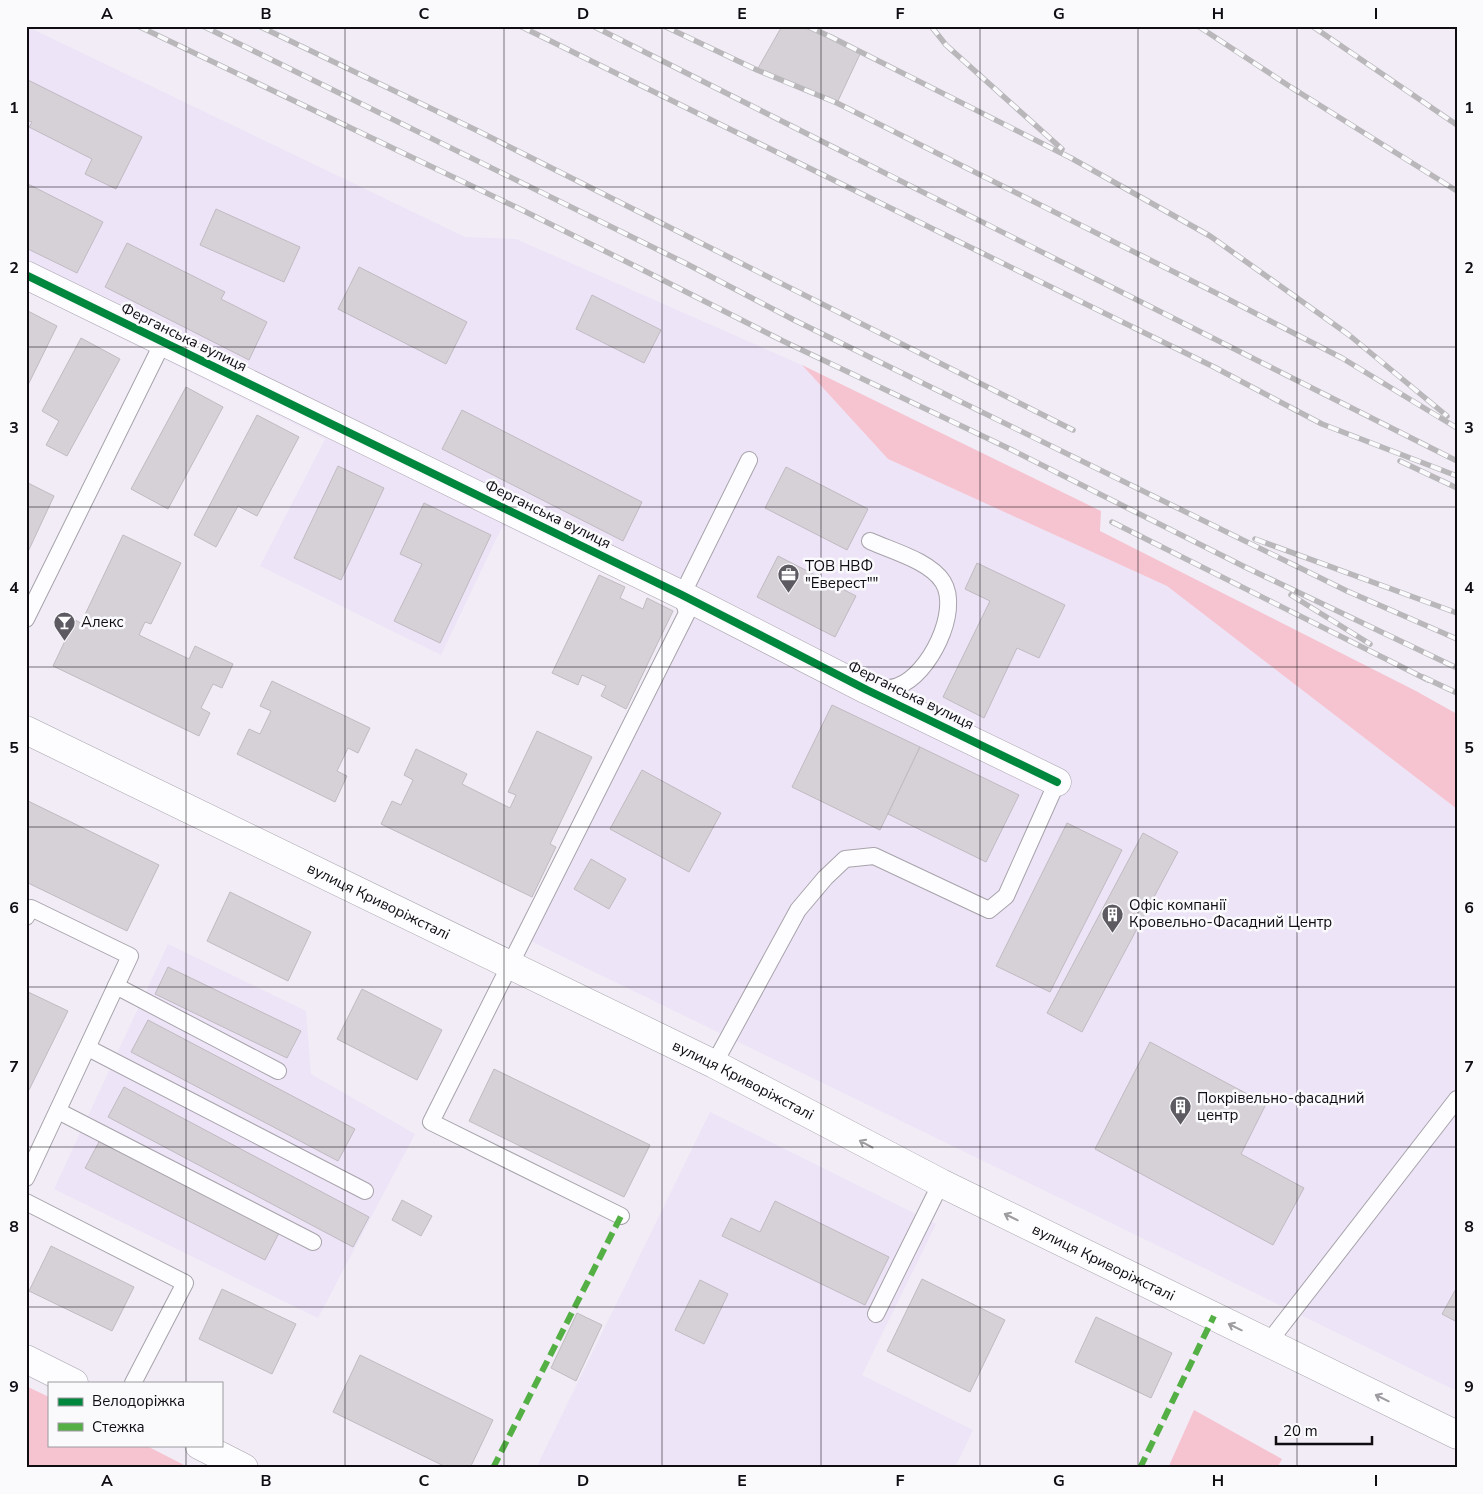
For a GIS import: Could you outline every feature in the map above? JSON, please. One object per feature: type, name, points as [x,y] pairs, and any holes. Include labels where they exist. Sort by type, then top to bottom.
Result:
[{"type":"main road","name":"Ферганська вулиця","points":[[26,275],[682,595],[867,690],[1057,782]]},
{"type":"main road","name":"вулиця Криворіжсталі","points":[[26,730],[714,1064],[941,1183],[1457,1435]]},
{"type":"main road","points":[[26,1358],[72,1382]]},
{"type":"main road","points":[[201,1446],[244,1468]]},
{"type":"lane","points":[[26,619],[163,342]]},
{"type":"lane","points":[[621,1216],[431,1122],[687,613],[682,595],[749,460]]},
{"type":"lane","points":[[867,690],[899,686],[913,676],[928,661],[938,645],[946,619],[947,596],[944,583],[931,568],[870,541]]},
{"type":"lane","points":[[714,1064],[798,910],[845,859],[874,856],[989,910],[1006,896],[1057,782]]},
{"type":"lane","points":[[26,917],[31,908],[130,956],[26,1178]]},
{"type":"lane","points":[[116,986],[278,1071]]},
{"type":"lane","points":[[88,1048],[366,1191]]},
{"type":"lane","points":[[1268,1343],[1457,1099]]},
{"type":"lane","points":[[58,1111],[313,1242]]},
{"type":"lane","points":[[876,1314],[941,1183]]},
{"type":"lane","points":[[26,1202],[185,1283],[134,1382]]},
{"type":"shaded area","points":[[26,26],[465,237],[516,239],[802,365],[888,459],[1167,586],[1457,809],[1457,1391],[516,934],[680,609],[503,525],[441,655],[260,566],[325,439],[26,291]]},
{"type":"shaded area","points":[[802,365],[1101,511],[1100,531],[1416,691],[1457,714],[1457,809],[1167,586],[888,459]]},
{"type":"shaded area","points":[[168,944],[306,1011],[311,1074],[415,1134],[318,1318],[54,1189]]},
{"type":"shaded area","points":[[710,1112],[936,1224],[862,1375],[973,1430],[955,1468],[536,1468]]},
{"type":"shaded area","points":[[26,1386],[48,1397],[48,1446],[147,1446],[190,1468],[26,1468]]},
{"type":"shaded area","points":[[1194,1410],[1282,1459],[1277,1468],[1168,1468]]},
{"type":"building","points":[[782,26],[806,26],[861,52],[837,103],[757,70]]},
{"type":"building","points":[[26,79],[142,137],[116,189],[85,174],[92,159],[29,127],[32,122],[26,120]]},
{"type":"building","points":[[26,183],[103,222],[77,273],[26,248]]},
{"type":"building","points":[[216,209],[300,247],[284,282],[200,245]]},
{"type":"building","points":[[127,243],[225,292],[221,299],[267,322],[249,360],[105,287]]},
{"type":"building","points":[[359,267],[467,322],[446,364],[338,309]]},
{"type":"building","points":[[592,295],[661,330],[644,363],[576,329]]},
{"type":"building","points":[[26,310],[57,326],[28,385],[26,384]]},
{"type":"building","points":[[81,338],[120,359],[67,456],[46,445],[59,421],[42,411]]},
{"type":"building","points":[[186,387],[223,407],[168,509],[131,489]]},
{"type":"building","points":[[462,410],[642,502],[623,541],[442,449]]},
{"type":"building","points":[[257,415],[299,437],[257,516],[238,506],[216,547],[194,535]]},
{"type":"building","points":[[338,466],[384,488],[341,580],[294,558]]},
{"type":"building","points":[[786,467],[868,509],[847,550],[765,508]]},
{"type":"building","points":[[26,482],[54,496],[26,556]]},
{"type":"building","points":[[424,503],[491,535],[440,643],[394,621],[422,564],[400,554]]},
{"type":"building","points":[[123,535],[181,563],[151,624],[145,622],[139,635],[189,659],[195,646],[233,664],[222,688],[213,684],[201,708],[210,713],[199,736],[53,666],[75,620],[81,623]]},
{"type":"building","points":[[778,556],[856,596],[835,637],[757,597]]},
{"type":"building","points":[[977,563],[1065,605],[1039,658],[1017,648],[984,718],[943,697],[990,601],[965,589]]},
{"type":"building","points":[[599,575],[625,587],[620,598],[643,609],[647,598],[673,611],[626,709],[601,696],[606,686],[582,675],[578,685],[552,673]]},
{"type":"building","points":[[272,681],[370,728],[358,753],[348,748],[337,771],[347,776],[335,802],[237,754],[249,729],[260,734],[271,711],[260,706]]},
{"type":"building","points":[[832,705],[920,747],[880,830],[792,787]]},
{"type":"building","points":[[537,731],[592,757],[550,844],[556,847],[532,897],[381,824],[392,801],[401,805],[413,780],[404,775],[416,749],[467,774],[462,784],[510,808],[516,795],[508,792]]},
{"type":"building","points":[[920,747],[1019,795],[986,862],[888,814]]},
{"type":"building","points":[[642,770],[721,813],[689,872],[610,829]]},
{"type":"building","points":[[26,800],[159,865],[127,931],[26,882]]},
{"type":"building","points":[[1067,823],[1122,850],[1050,992],[996,966]]},
{"type":"building","name":"Офіс компанії Кровельно-Фасадний Центр","points":[[1143,833],[1178,852],[1082,1032],[1047,1013]]},
{"type":"building","points":[[591,859],[626,879],[609,909],[574,889]]},
{"type":"building","points":[[230,892],[311,932],[288,981],[207,941]]},
{"type":"building","points":[[168,967],[301,1031],[287,1058],[155,994]]},
{"type":"building","points":[[362,989],[442,1030],[417,1080],[337,1039]]},
{"type":"building","points":[[26,991],[68,1011],[29,1090],[26,1088]]},
{"type":"building","points":[[148,1020],[355,1129],[338,1161],[131,1052]]},
{"type":"building","name":"Покрівельно-фасадний центр","points":[[1150,1042],[1266,1104],[1241,1154],[1304,1188],[1273,1245],[1095,1149]]},
{"type":"building","points":[[494,1069],[650,1145],[624,1197],[469,1121]]},
{"type":"building","points":[[124,1087],[369,1217],[353,1247],[108,1117]]},
{"type":"building","points":[[100,1140],[279,1233],[265,1260],[85,1168]]},
{"type":"building","points":[[402,1200],[432,1216],[421,1236],[392,1220]]},
{"type":"building","points":[[775,1201],[889,1257],[865,1305],[722,1236],[731,1218],[760,1232]]},
{"type":"building","points":[[51,1246],[134,1287],[112,1331],[29,1291]]},
{"type":"building","points":[[922,1279],[1005,1320],[970,1392],[887,1351]]},
{"type":"building","points":[[700,1280],[728,1294],[704,1344],[675,1330]]},
{"type":"building","points":[[1457,1287],[1457,1322],[1442,1314]]},
{"type":"building","points":[[222,1289],[296,1324],[272,1374],[199,1339]]},
{"type":"building","points":[[577,1313],[602,1325],[576,1381],[551,1368]]},
{"type":"building","points":[[1096,1317],[1172,1353],[1151,1398],[1075,1362]]},
{"type":"building","points":[[360,1355],[493,1420],[470,1468],[448,1468],[333,1412]]},
{"type":"railway","points":[[138,26],[522,210],[783,341],[1012,450],[1245,567],[1457,668]]},
{"type":"railway","points":[[203,26],[687,264],[794,320],[1347,591],[1457,639]]},
{"type":"railway","points":[[259,26],[476,130],[1073,430]]},
{"type":"railway","points":[[520,26],[1214,367],[1322,424],[1457,476]]},
{"type":"railway","points":[[593,26],[1457,461]]},
{"type":"railway","points":[[664,26],[757,70],[837,103],[1222,296],[1342,358],[1457,428]]},
{"type":"railway","points":[[807,26],[1071,158],[1210,236],[1349,335],[1447,416]]},
{"type":"railway","points":[[931,26],[946,45],[1062,149]]},
{"type":"railway","points":[[1198,26],[1289,86],[1457,191]]},
{"type":"railway","points":[[1312,26],[1457,125]]},
{"type":"railway","points":[[1400,461],[1457,488]]},
{"type":"railway","points":[[1112,522],[1428,680]]},
{"type":"railway","points":[[1255,539],[1457,613]]},
{"type":"railway","points":[[1291,595],[1370,644]]},
{"type":"railway","points":[[1423,677],[1457,693]]},
{"type":"marked path","points":[[493,1468],[621,1216]]},
{"type":"marked path","points":[[1140,1468],[1214,1316]]},
{"type":"cycle path","points":[[26,275],[682,595],[867,690],[1057,782]]},
{"type":"place","name":"ТОВ НВФ \"Еверест\"\"","points":[[789,594]]},
{"type":"place","name":"Алекс","points":[[65,641]]},
{"type":"place","name":"Офіс компанії Кровельно-Фасадний Центр","points":[[1113,933]]},
{"type":"place","name":"Покрівельно-фасадний центр","points":[[1181,1126]]}]
